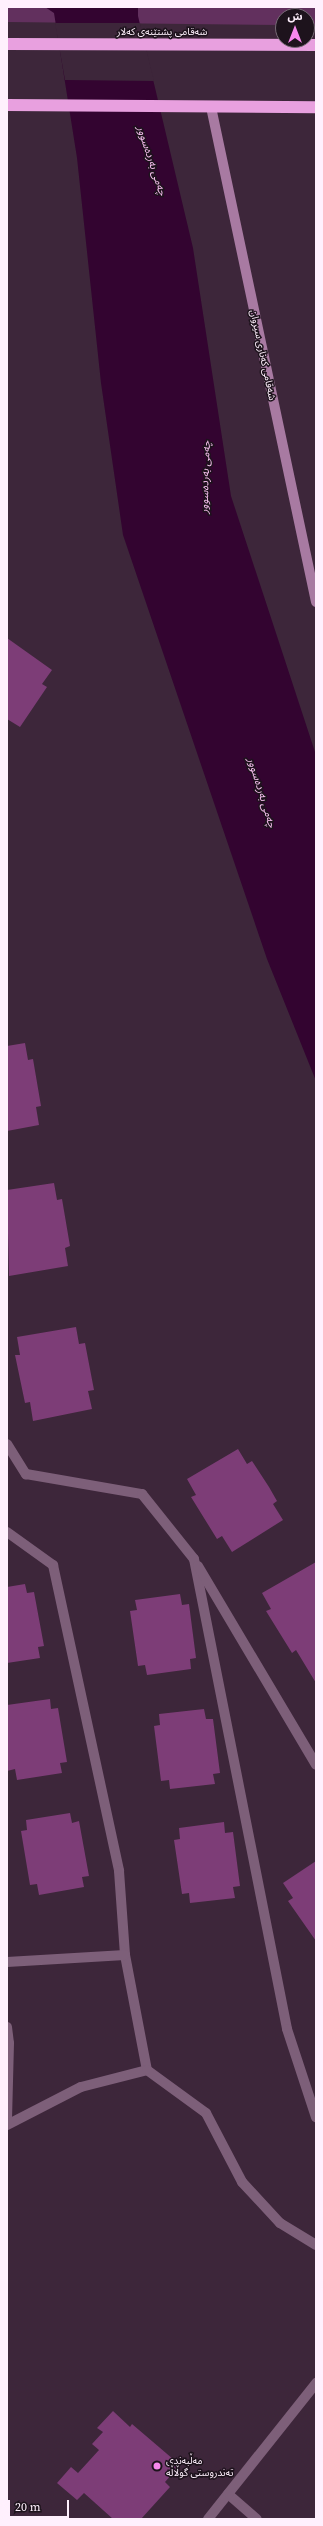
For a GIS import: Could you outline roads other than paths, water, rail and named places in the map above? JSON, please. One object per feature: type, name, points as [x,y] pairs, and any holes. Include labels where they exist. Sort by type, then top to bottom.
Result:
[{"type":"highway","name":"شەقامی پشتێنەی کەلار","points":[[7,44],[316,45]]},
{"type":"highway","points":[[7,105],[316,107]]},
{"type":"street","name":"شەقامی کەناری سیروان","points":[[212,107],[316,602]]},
{"type":"street","points":[[7,1444],[26,1474],[142,1494],[194,1559],[316,1766]]},
{"type":"street","points":[[7,1532],[53,1565],[119,1871],[125,1955],[146,2070],[206,2113],[242,2182],[280,2223],[316,2245]]},
{"type":"street","points":[[194,1559],[287,2029],[316,2117]]},
{"type":"street","points":[[7,1962],[125,1955]]},
{"type":"street","points":[[7,2027],[9,2042],[7,2118]]},
{"type":"street","points":[[7,2125],[80,2087],[146,2070]]},
{"type":"street","points":[[208,2519],[316,2383]]},
{"type":"street","points":[[228,2494],[257,2519]]},
{"type":"water","name":"چەمی بەردەسوور","points":[[45,7],[138,7],[138,16],[193,248],[231,496],[316,755],[316,1081],[267,959],[123,535],[101,383],[77,158],[54,13]]},
{"type":"place","name":"مەڵبەندی تەندروستی گوڵاڵە","points":[[157,2466]]}]
